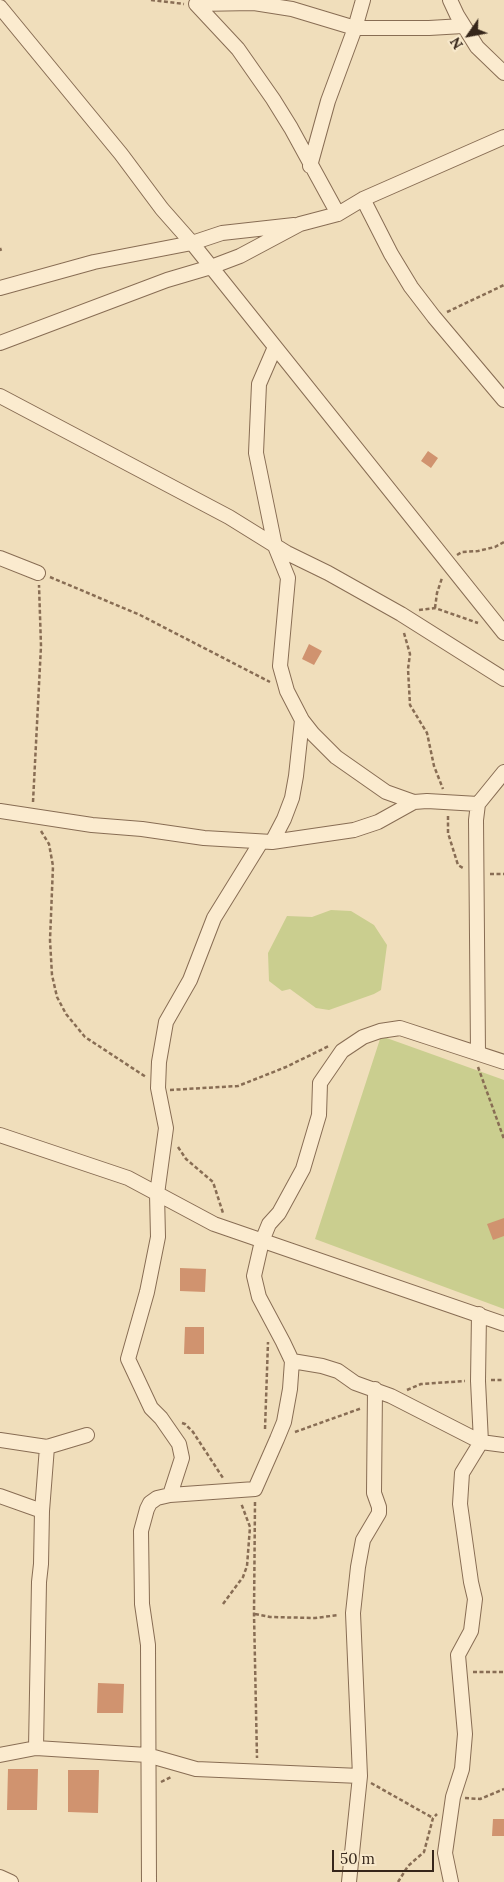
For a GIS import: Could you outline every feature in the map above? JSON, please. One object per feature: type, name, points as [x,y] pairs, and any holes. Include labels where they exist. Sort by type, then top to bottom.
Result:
[{"type":"street","points":[[310,166],[336,79],[363,0]]},
{"type":"street","points":[[450,0],[463,26],[477,46],[504,73]]},
{"type":"street","points":[[196,4],[254,3],[292,9],[355,28],[463,26]]},
{"type":"street","points":[[196,4],[238,49],[283,114],[338,214]]},
{"type":"street","points":[[0,7],[121,154],[162,209],[192,243],[504,633]]},
{"type":"street","points":[[0,288],[94,262],[192,243],[222,233],[300,224],[338,214],[363,199],[504,137]]},
{"type":"street","points":[[363,199],[391,254],[411,286],[434,318],[504,400]]},
{"type":"street","points":[[0,343],[167,280],[240,256],[300,224]]},
{"type":"street","points":[[275,347],[259,384],[256,453],[275,546],[288,578],[280,666],[287,691],[302,720],[312,734],[336,758],[386,792],[414,802],[478,804]]},
{"type":"street","points":[[0,396],[229,517],[275,546],[401,614],[504,679]]},
{"type":"street","points":[[0,558],[38,573]]},
{"type":"street","points":[[170,1495],[182,1458],[179,1444],[161,1418],[150,1408],[128,1360],[147,1292],[158,1237],[157,1194],[166,1128],[158,1090],[159,1062],[166,1022],[190,980],[214,918],[284,819],[292,798],[296,776],[302,720]]},
{"type":"street","points":[[478,1053],[476,820],[478,804],[504,772]]},
{"type":"street","points":[[0,811],[92,825],[266,842],[354,830],[378,822],[414,802]]},
{"type":"street","points":[[149,1882],[148,1645],[142,1604],[141,1531],[146,1509],[150,1502],[157,1498],[170,1495],[255,1489],[284,1422],[290,1389],[292,1361],[259,1297],[254,1276],[262,1241],[269,1224],[279,1213],[303,1169],[319,1115],[320,1083],[342,1051],[371,1034],[400,1028],[504,1062]]},
{"type":"street","points":[[0,1135],[128,1178],[214,1224],[504,1324]]},
{"type":"street","points":[[451,1882],[446,1853],[454,1797],[462,1769],[465,1734],[458,1655],[471,1632],[475,1599],[460,1504],[462,1473],[480,1442],[478,1381],[479,1314]]},
{"type":"street","points":[[292,1361],[338,1371],[355,1383],[391,1396],[480,1442],[504,1445]]},
{"type":"street","points":[[349,1882],[360,1776],[353,1613],[363,1540],[380,1514],[374,1493],[376,1389]]},
{"type":"street","points":[[0,1440],[46,1446],[87,1435]]},
{"type":"street","points":[[36,1748],[38,1591],[41,1564],[46,1446]]},
{"type":"street","points":[[0,1496],[42,1512]]},
{"type":"street","points":[[0,1755],[36,1748],[147,1756],[196,1769],[360,1776]]},
{"type":"street","points":[[0,1877],[11,1882]]},
{"type":"path","points":[[152,0],[179,4],[196,4]]},
{"type":"path","points":[[434,318],[504,285]]},
{"type":"path","points":[[287,691],[140,615],[38,573],[41,646],[33,816],[49,844],[53,866],[50,940],[52,975],[57,996],[66,1014],[85,1037],[152,1081],[158,1090],[238,1086],[286,1067],[337,1042]]},
{"type":"path","points":[[458,865],[448,833],[449,802],[434,766],[427,733],[410,705],[408,669],[410,654],[401,614],[435,608],[481,624]]},
{"type":"path","points":[[478,1053],[478,1071],[504,1139]]},
{"type":"path","points":[[166,1128],[186,1158],[213,1182],[228,1229]]},
{"type":"path","points":[[264,1434],[266,1425],[267,1338]]},
{"type":"path","points":[[255,1489],[254,1614],[258,1772]]},
{"type":"path","points":[[254,1614],[270,1617],[315,1618],[353,1613]]},
{"type":"path","points":[[459,1672],[504,1672]]},
{"type":"path","points":[[360,1776],[433,1818]]},
{"type":"green space","points":[[331,910],[351,911],[374,925],[387,945],[381,990],[329,1010],[316,1008],[290,989],[282,991],[269,981],[268,953],[287,916],[312,917]]},
{"type":"green space","points":[[381,1036],[504,1080],[504,1309],[315,1239]]},
{"type":"building","points":[[428,451],[438,458],[431,468],[421,461]]},
{"type":"building","points":[[309,644],[322,651],[314,665],[302,659]]},
{"type":"building","points":[[504,1218],[504,1236],[493,1240],[487,1224]]},
{"type":"building","points":[[180,1268],[206,1269],[205,1292],[180,1291]]},
{"type":"building","points":[[185,1327],[204,1327],[204,1354],[184,1354]]},
{"type":"building","points":[[98,1683],[124,1684],[123,1713],[97,1713]]},
{"type":"building","points":[[8,1769],[38,1769],[37,1810],[7,1810]]},
{"type":"building","points":[[68,1770],[99,1770],[98,1813],[68,1812]]},
{"type":"building","points":[[493,1819],[504,1819],[504,1836],[492,1836]]}]
